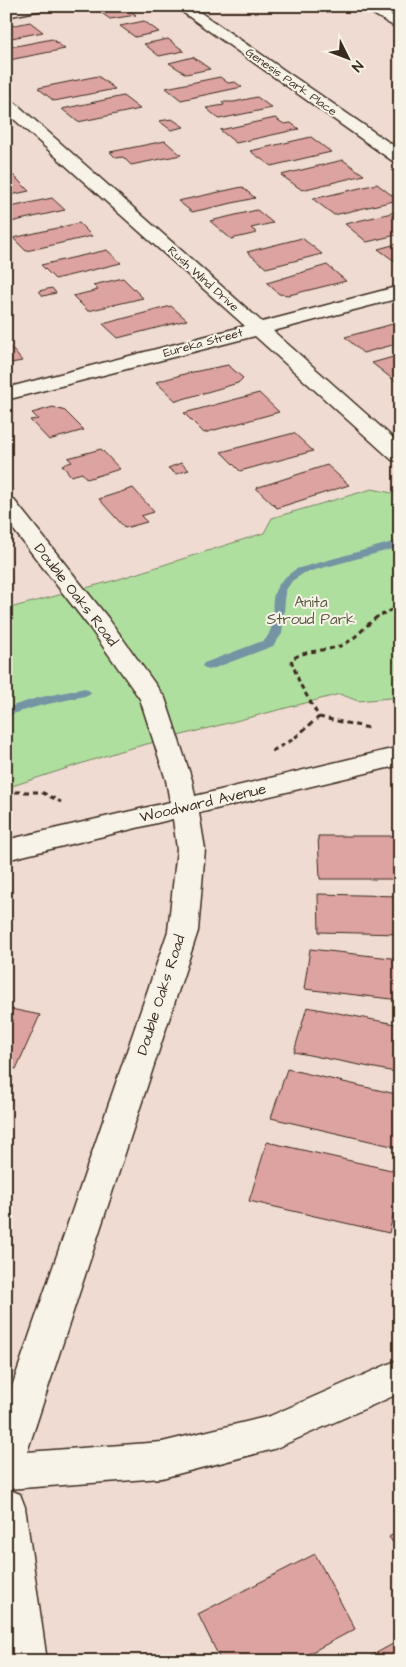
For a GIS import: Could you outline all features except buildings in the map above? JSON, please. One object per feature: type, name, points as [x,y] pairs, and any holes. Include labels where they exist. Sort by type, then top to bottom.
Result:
[{"type":"main road","points":[[6,13],[42,6]]},
{"type":"main road","name":"Genesis Park Place","points":[[181,6],[400,158]]},
{"type":"main road","points":[[366,6],[400,26]]},
{"type":"main road","name":"Rush Wind Drive","points":[[6,103],[400,455]]},
{"type":"main road","name":"Eureka Street","points":[[6,394],[400,292]]},
{"type":"main road","name":"Double Oaks Road","points":[[6,505],[99,623],[152,698],[180,780],[186,806],[191,848],[183,931],[6,1459]]},
{"type":"main road","name":"Woodward Avenue","points":[[6,850],[400,756]]},
{"type":"main road","points":[[6,1471],[162,1460],[181,1456],[274,1432],[400,1374]]},
{"type":"main road","points":[[6,1507],[27,1661]]},
{"type":"path","points":[[371,728],[319,717],[300,684],[291,660],[302,653],[331,650],[346,644],[362,632],[379,613],[400,609]]},
{"type":"path","points":[[269,753],[292,740],[319,717]]},
{"type":"path","points":[[6,792],[50,793],[61,802]]},
{"type":"green space","name":"Anita Stroud Park","points":[[372,489],[392,493],[400,490],[400,697],[358,701],[340,694],[120,751],[6,788],[6,609],[116,580],[264,533],[272,518]]},
{"type":"waterway","points":[[208,666],[269,643],[276,634],[280,590],[288,579],[300,571],[400,543]]},
{"type":"waterway","points":[[6,712],[37,702],[85,692]]}]
